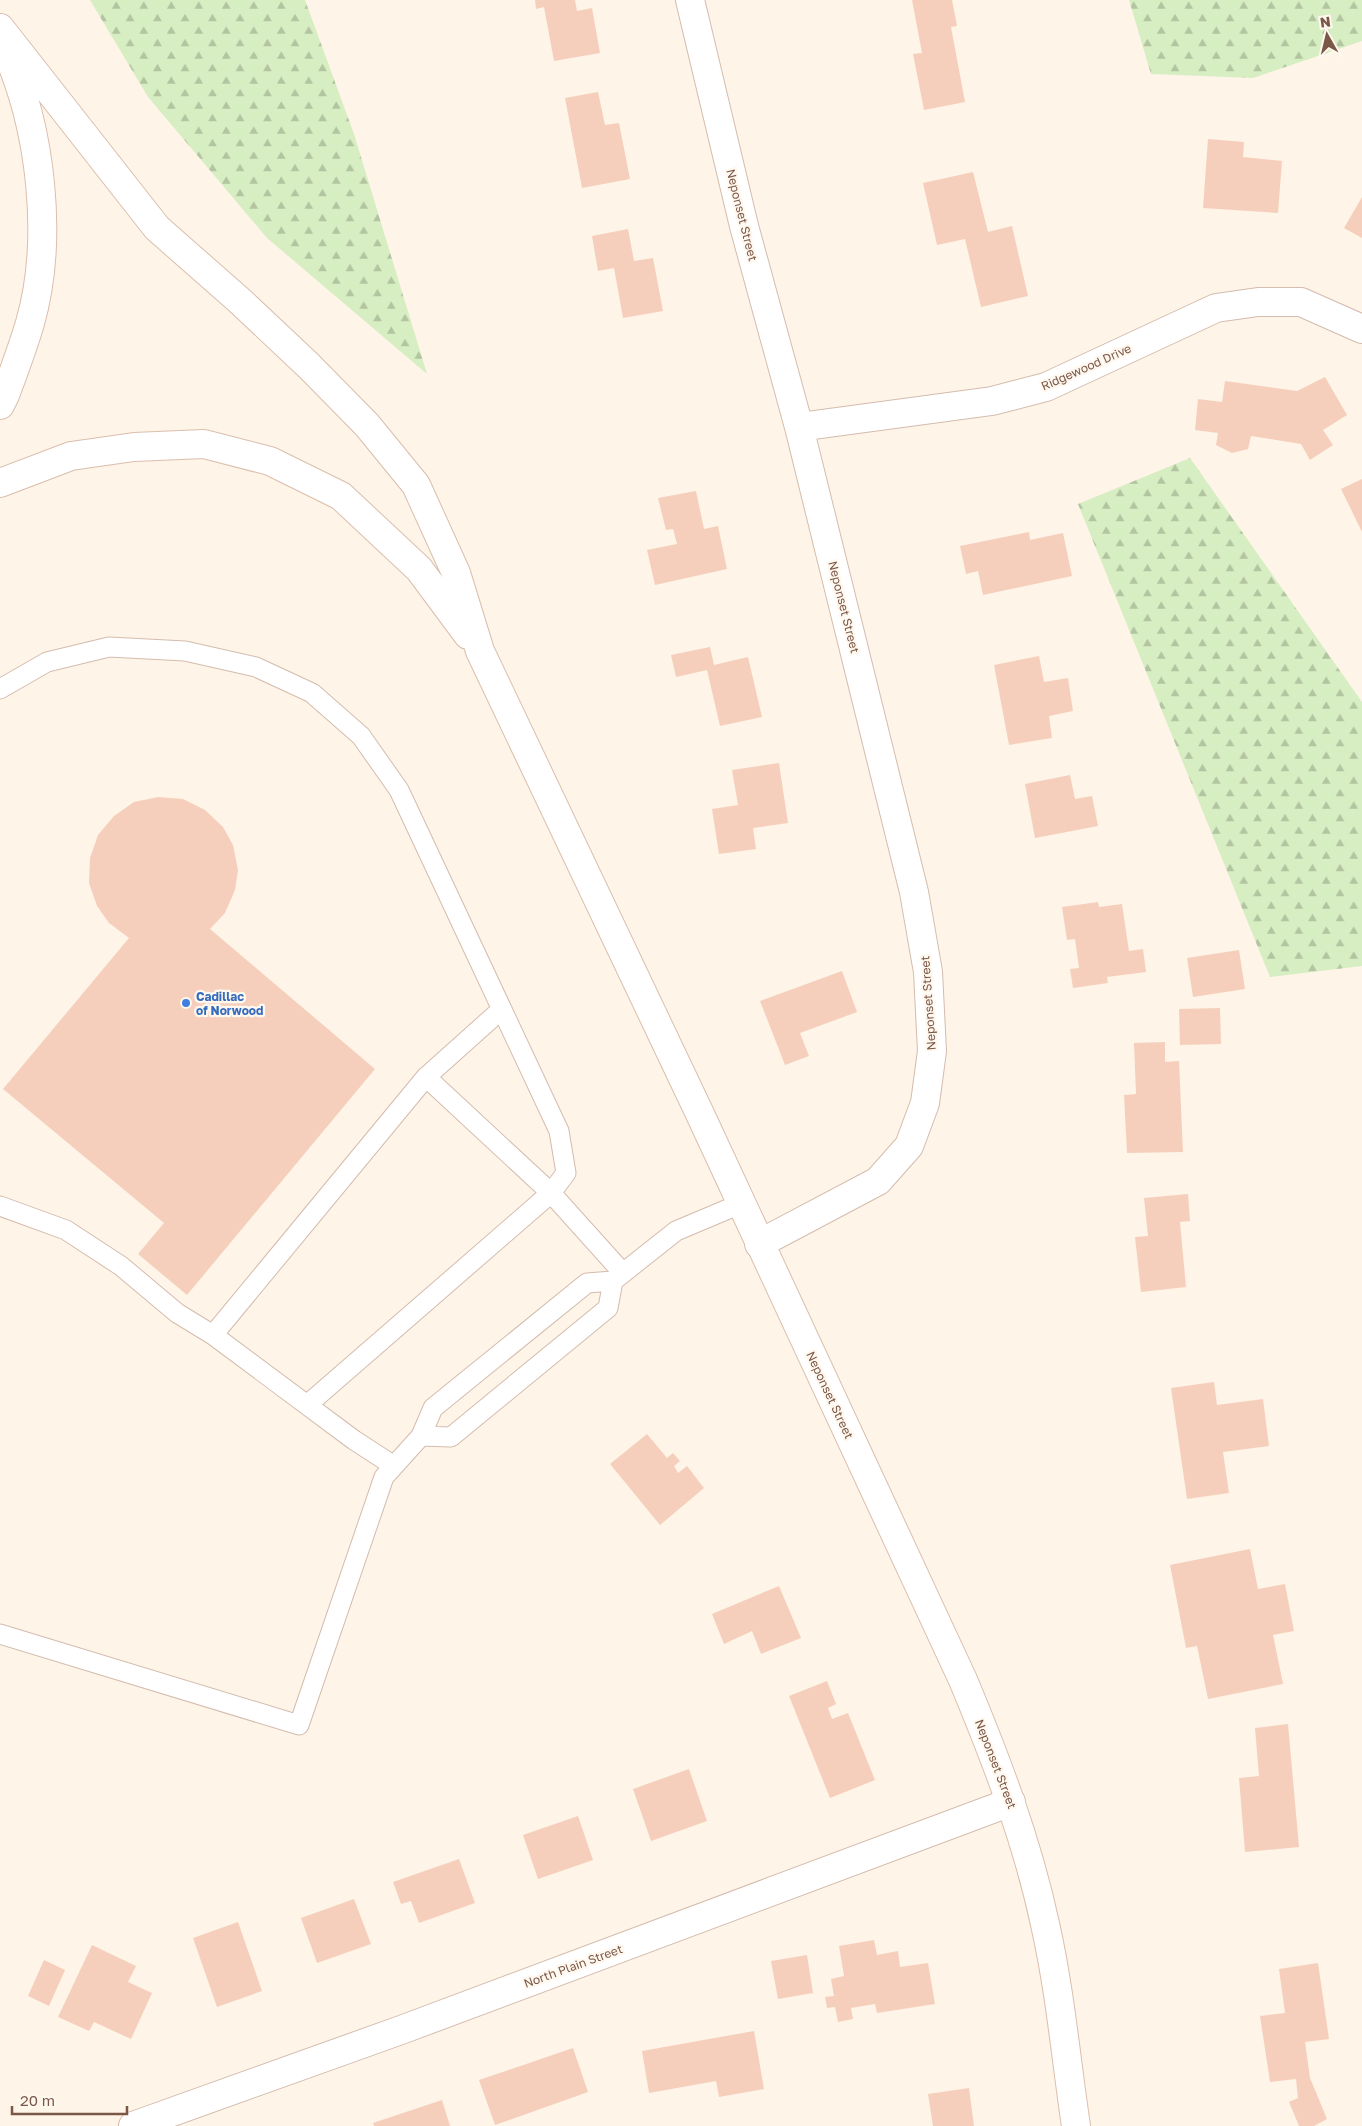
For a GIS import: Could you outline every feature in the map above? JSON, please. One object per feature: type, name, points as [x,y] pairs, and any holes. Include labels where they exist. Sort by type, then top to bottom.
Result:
[{"type":"main road","name":"Neponset Street","points":[[690,0],[744,226],[800,427],[914,892],[928,972],[932,1051],[925,1103],[909,1146],[878,1181],[759,1244],[963,1680],[1012,1802],[1047,1931],[1076,2126]]},
{"type":"main road","points":[[0,28],[157,228],[240,300],[309,366],[367,425],[416,486],[456,573],[480,651],[696,1105],[759,1244]]},
{"type":"main road","points":[[0,37],[26,102],[38,159],[42,235],[37,288],[30,322],[6,395],[0,405]]},
{"type":"main road","name":"Ridgewood Drive","points":[[800,427],[992,401],[1046,386],[1216,308],[1258,302],[1301,302],[1362,329]]},
{"type":"main road","points":[[0,483],[71,456],[134,447],[204,444],[270,461],[341,496],[370,522],[419,569],[480,651]]},
{"type":"main road","name":"North Plain Street","points":[[133,2126],[401,2030],[1012,1802]]},
{"type":"lane","points":[[0,688],[47,662],[109,647],[185,651],[256,667],[312,693],[361,736],[399,790],[559,1131],[566,1173],[551,1193],[307,1405]]},
{"type":"lane","points":[[213,1335],[426,1077],[502,1009]]},
{"type":"lane","points":[[426,1077],[551,1193],[618,1277]]},
{"type":"lane","points":[[0,1634],[299,1725],[384,1477],[421,1436],[433,1408],[587,1283],[618,1277],[676,1231],[740,1204]]},
{"type":"lane","points":[[0,1206],[66,1230],[121,1266],[177,1313],[213,1335],[307,1405],[394,1466]]},
{"type":"lane","points":[[421,1436],[451,1437],[608,1308],[618,1277]]},
{"type":"green space","points":[[90,0],[305,0],[354,134],[427,374],[267,238],[148,97]]},
{"type":"green space","points":[[1129,0],[1362,0],[1362,41],[1253,78],[1151,74]]},
{"type":"green space","points":[[1190,458],[1362,702],[1362,966],[1270,977],[1078,504]]},
{"type":"building","points":[[535,0],[575,0],[577,11],[592,8],[600,53],[554,61],[544,7],[536,9]]},
{"type":"building","points":[[912,0],[952,0],[957,26],[951,27],[965,102],[924,110],[913,54],[922,53]]},
{"type":"building","points":[[598,92],[605,125],[619,123],[630,179],[582,188],[565,98]]},
{"type":"building","points":[[1208,139],[1244,142],[1243,157],[1282,161],[1278,213],[1203,208]]},
{"type":"building","points":[[973,172],[988,232],[1012,226],[1028,296],[981,307],[965,239],[937,245],[923,183]]},
{"type":"building","points":[[1362,197],[1362,238],[1344,228]]},
{"type":"building","points":[[628,229],[634,261],[653,258],[663,311],[623,318],[614,268],[598,271],[592,236]]},
{"type":"building","points":[[1325,377],[1347,415],[1323,430],[1333,445],[1310,460],[1301,444],[1251,436],[1248,449],[1232,453],[1216,445],[1218,433],[1195,430],[1198,399],[1222,402],[1225,381],[1297,391]]},
{"type":"building","points":[[1362,479],[1362,532],[1341,489]]},
{"type":"building","points":[[696,491],[704,529],[718,526],[727,569],[655,585],[647,550],[677,544],[673,529],[666,530],[658,498]]},
{"type":"building","points":[[1029,532],[1030,540],[1063,533],[1072,576],[983,595],[978,571],[966,574],[960,546]]},
{"type":"building","points":[[710,647],[714,665],[748,657],[762,717],[720,726],[707,670],[676,677],[671,655]]},
{"type":"building","points":[[1039,656],[1044,682],[1068,678],[1073,711],[1049,716],[1052,738],[1009,745],[994,665]]},
{"type":"building","points":[[779,763],[788,823],[753,828],[756,849],[719,854],[712,809],[738,805],[732,770]]},
{"type":"building","points":[[1070,775],[1075,799],[1092,796],[1098,826],[1035,838],[1025,784]]},
{"type":"building","name":"Cadillac of Norwood","points":[[158,797],[183,799],[205,810],[223,827],[233,845],[238,870],[235,890],[225,913],[210,929],[375,1069],[187,1295],[138,1254],[164,1223],[3,1089],[129,938],[109,923],[97,906],[89,883],[90,858],[98,835],[114,816],[134,802]]},
{"type":"building","points":[[1098,902],[1099,907],[1122,904],[1129,951],[1143,949],[1146,972],[1107,977],[1108,983],[1073,988],[1070,969],[1079,968],[1075,939],[1067,940],[1062,907]]},
{"type":"building","points":[[1239,950],[1245,989],[1193,997],[1187,958]]},
{"type":"building","points":[[842,971],[857,1012],[800,1033],[809,1056],[785,1065],[760,1001]]},
{"type":"building","points":[[1220,1008],[1221,1044],[1180,1045],[1179,1009]]},
{"type":"building","points":[[1165,1042],[1165,1062],[1179,1061],[1183,1152],[1127,1153],[1124,1095],[1136,1094],[1134,1043]]},
{"type":"building","points":[[1188,1194],[1190,1221],[1180,1222],[1186,1287],[1141,1292],[1135,1237],[1148,1236],[1144,1198]]},
{"type":"building","points":[[1214,1382],[1217,1405],[1263,1399],[1269,1446],[1223,1452],[1229,1493],[1187,1499],[1171,1388]]},
{"type":"building","points":[[647,1434],[667,1458],[673,1453],[680,1461],[674,1466],[678,1473],[687,1466],[704,1488],[660,1525],[610,1464]]},
{"type":"building","points":[[1250,1549],[1258,1589],[1285,1584],[1294,1631],[1273,1635],[1283,1684],[1208,1699],[1197,1646],[1186,1648],[1170,1565]]},
{"type":"building","points":[[779,1586],[801,1638],[761,1654],[752,1631],[724,1644],[712,1614]]},
{"type":"building","points":[[827,1681],[836,1704],[828,1708],[832,1719],[848,1713],[875,1780],[830,1798],[789,1696]]},
{"type":"building","points":[[1288,1724],[1299,1847],[1245,1852],[1239,1778],[1259,1776],[1255,1728]]},
{"type":"building","points":[[689,1769],[707,1821],[651,1841],[633,1789]]},
{"type":"building","points":[[578,1816],[593,1860],[538,1879],[523,1835]]},
{"type":"building","points":[[459,1859],[475,1903],[419,1923],[411,1901],[401,1904],[393,1882]]},
{"type":"building","points":[[354,1899],[371,1944],[317,1963],[301,1918]]},
{"type":"building","points":[[238,1922],[262,1991],[217,2007],[193,1938]]},
{"type":"building","points":[[874,1940],[877,1955],[898,1951],[900,1967],[928,1963],[935,2004],[877,2013],[875,2004],[851,2008],[853,2019],[838,2022],[835,2007],[827,2008],[825,1997],[834,1996],[831,1979],[844,1976],[839,1946]]},
{"type":"building","points":[[92,1945],[136,1966],[128,1982],[152,1993],[131,2039],[94,2022],[89,2031],[58,2017]]},
{"type":"building","points":[[807,1955],[813,1993],[778,1999],[771,1961]]},
{"type":"building","points":[[44,1960],[65,1970],[49,2006],[28,1996]]},
{"type":"building","points":[[1318,1963],[1329,2039],[1305,2042],[1310,2078],[1327,2119],[1314,2126],[1299,2126],[1289,2102],[1298,2098],[1296,2079],[1270,2082],[1260,2016],[1285,2013],[1279,1969]]},
{"type":"building","points":[[754,2031],[764,2089],[719,2097],[716,2081],[649,2093],[642,2051]]},
{"type":"building","points":[[573,2048],[588,2092],[495,2125],[479,2080]]},
{"type":"building","points":[[969,2088],[974,2126],[933,2126],[928,2094]]},
{"type":"building","points":[[442,2100],[450,2126],[374,2126],[373,2123]]},
{"type":"place","name":"Cadillac of Norwood","points":[[186,1003]]}]
